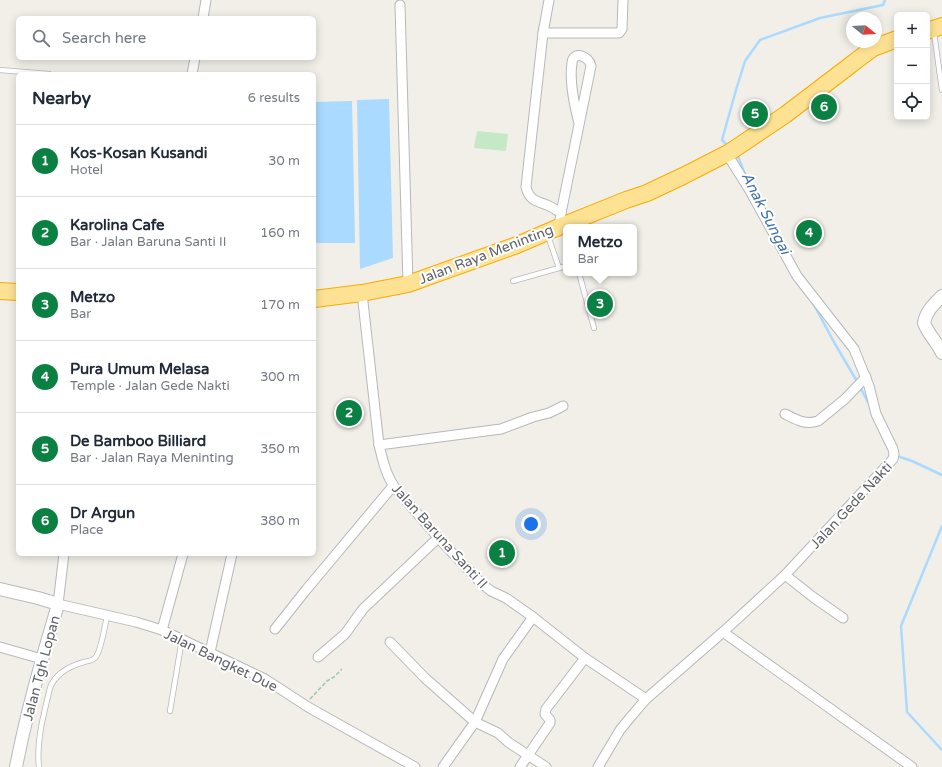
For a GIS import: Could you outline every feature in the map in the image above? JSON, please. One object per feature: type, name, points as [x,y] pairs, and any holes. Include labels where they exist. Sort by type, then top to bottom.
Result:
[{"type":"highway","name":"Jalan Raya Meninting","points":[[316,299],[362,293],[408,284],[517,245],[556,224],[647,193],[733,150],[785,115],[873,48],[894,40]]},
{"type":"highway","points":[[0,291],[16,292]]},
{"type":"street","points":[[203,16],[206,0]]},
{"type":"street","points":[[548,0],[526,188],[531,198],[554,209],[556,224]]},
{"type":"street","points":[[543,33],[619,33],[622,28],[623,0]]},
{"type":"street","points":[[400,5],[408,284]]},
{"type":"street","points":[[556,224],[579,123],[591,66],[588,59],[582,56],[574,57],[571,68],[574,101],[579,123]]},
{"type":"street","points":[[192,72],[195,60]]},
{"type":"street","name":"Jalan Gede Nakti","points":[[598,767],[620,730],[646,699],[723,632],[785,575],[893,460],[894,456],[893,449],[876,414],[869,386],[861,382],[854,349],[797,276],[749,189],[733,150]]},
{"type":"street","name":"Jalan Baruna Santi II","points":[[362,293],[379,445],[390,482],[438,538],[490,591],[506,598],[585,658],[646,699]]},
{"type":"street","points":[[942,296],[929,310],[924,323],[942,352]]},
{"type":"street","points":[[785,414],[808,423],[818,420],[833,410],[861,382]]},
{"type":"street","points":[[379,445],[501,429],[563,406]]},
{"type":"street","points":[[275,629],[393,486]]},
{"type":"street","points":[[318,657],[345,634],[363,609],[438,538]]},
{"type":"street","points":[[58,604],[64,556]]},
{"type":"street","points":[[162,630],[182,556]]},
{"type":"street","points":[[210,652],[232,556]]},
{"type":"street","points":[[785,575],[843,618]]},
{"type":"street","name":"Jalan Tgh Lopan","points":[[0,589],[58,604],[26,718],[16,767]]},
{"type":"street","name":"Jalan Bangket Due","points":[[58,604],[136,622],[162,630],[182,639],[265,679],[308,707],[414,767]]},
{"type":"street","points":[[443,767],[475,722],[503,659],[533,617]]},
{"type":"street","points":[[723,632],[912,767]]},
{"type":"street","points":[[390,642],[425,678],[475,722],[498,733],[508,742],[546,767]]},
{"type":"street","points":[[0,647],[42,659]]},
{"type":"street","points":[[520,767],[550,723],[550,720],[545,714],[546,709],[585,658]]},
{"type":"lane","points":[[934,29],[942,90]]},
{"type":"lane","points":[[0,70],[24,72]]},
{"type":"lane","points":[[556,224],[559,268]]},
{"type":"lane","points":[[513,281],[563,267]]},
{"type":"lane","points":[[580,276],[594,328]]},
{"type":"lane","points":[[39,767],[38,756],[40,728],[52,682],[69,668],[94,660],[97,656],[107,616]]},
{"type":"lane","points":[[170,711],[182,639]]},
{"type":"path","points":[[308,707],[307,703],[313,695],[342,669]]},
{"type":"green space","points":[[477,131],[508,134],[506,151],[474,148]]},
{"type":"water","points":[[389,99],[393,258],[360,269],[357,100]]},
{"type":"water","points":[[352,101],[355,243],[316,243],[316,102]]},
{"type":"waterway","name":"Anak Sungai","points":[[729,147],[722,140],[736,90],[745,61],[760,40],[820,18],[883,5],[885,0]]},
{"type":"waterway","name":"Anak Sungai","points":[[737,154],[746,177]]},
{"type":"waterway","name":"Anak Sungai","points":[[813,303],[858,383]]},
{"type":"waterway","name":"Anak Sungai","points":[[860,387],[869,404]]},
{"type":"waterway","name":"Anak Sungai","points":[[897,456],[912,461],[942,475]]},
{"type":"waterway","name":"Anak Sungai","points":[[942,526],[901,626],[907,712],[942,750]]},
{"type":"place","name":"Dr Argun","points":[[824,107]]},
{"type":"place","name":"De Bamboo Billiard","points":[[755,114]]},
{"type":"place","name":"Pura Umum Melasa","points":[[809,233]]},
{"type":"place","name":"Metzo","points":[[600,304]]},
{"type":"place","name":"Karolina Cafe","points":[[349,413]]},
{"type":"place","name":"Kos-Kosan Kusandi","points":[[502,553]]}]
